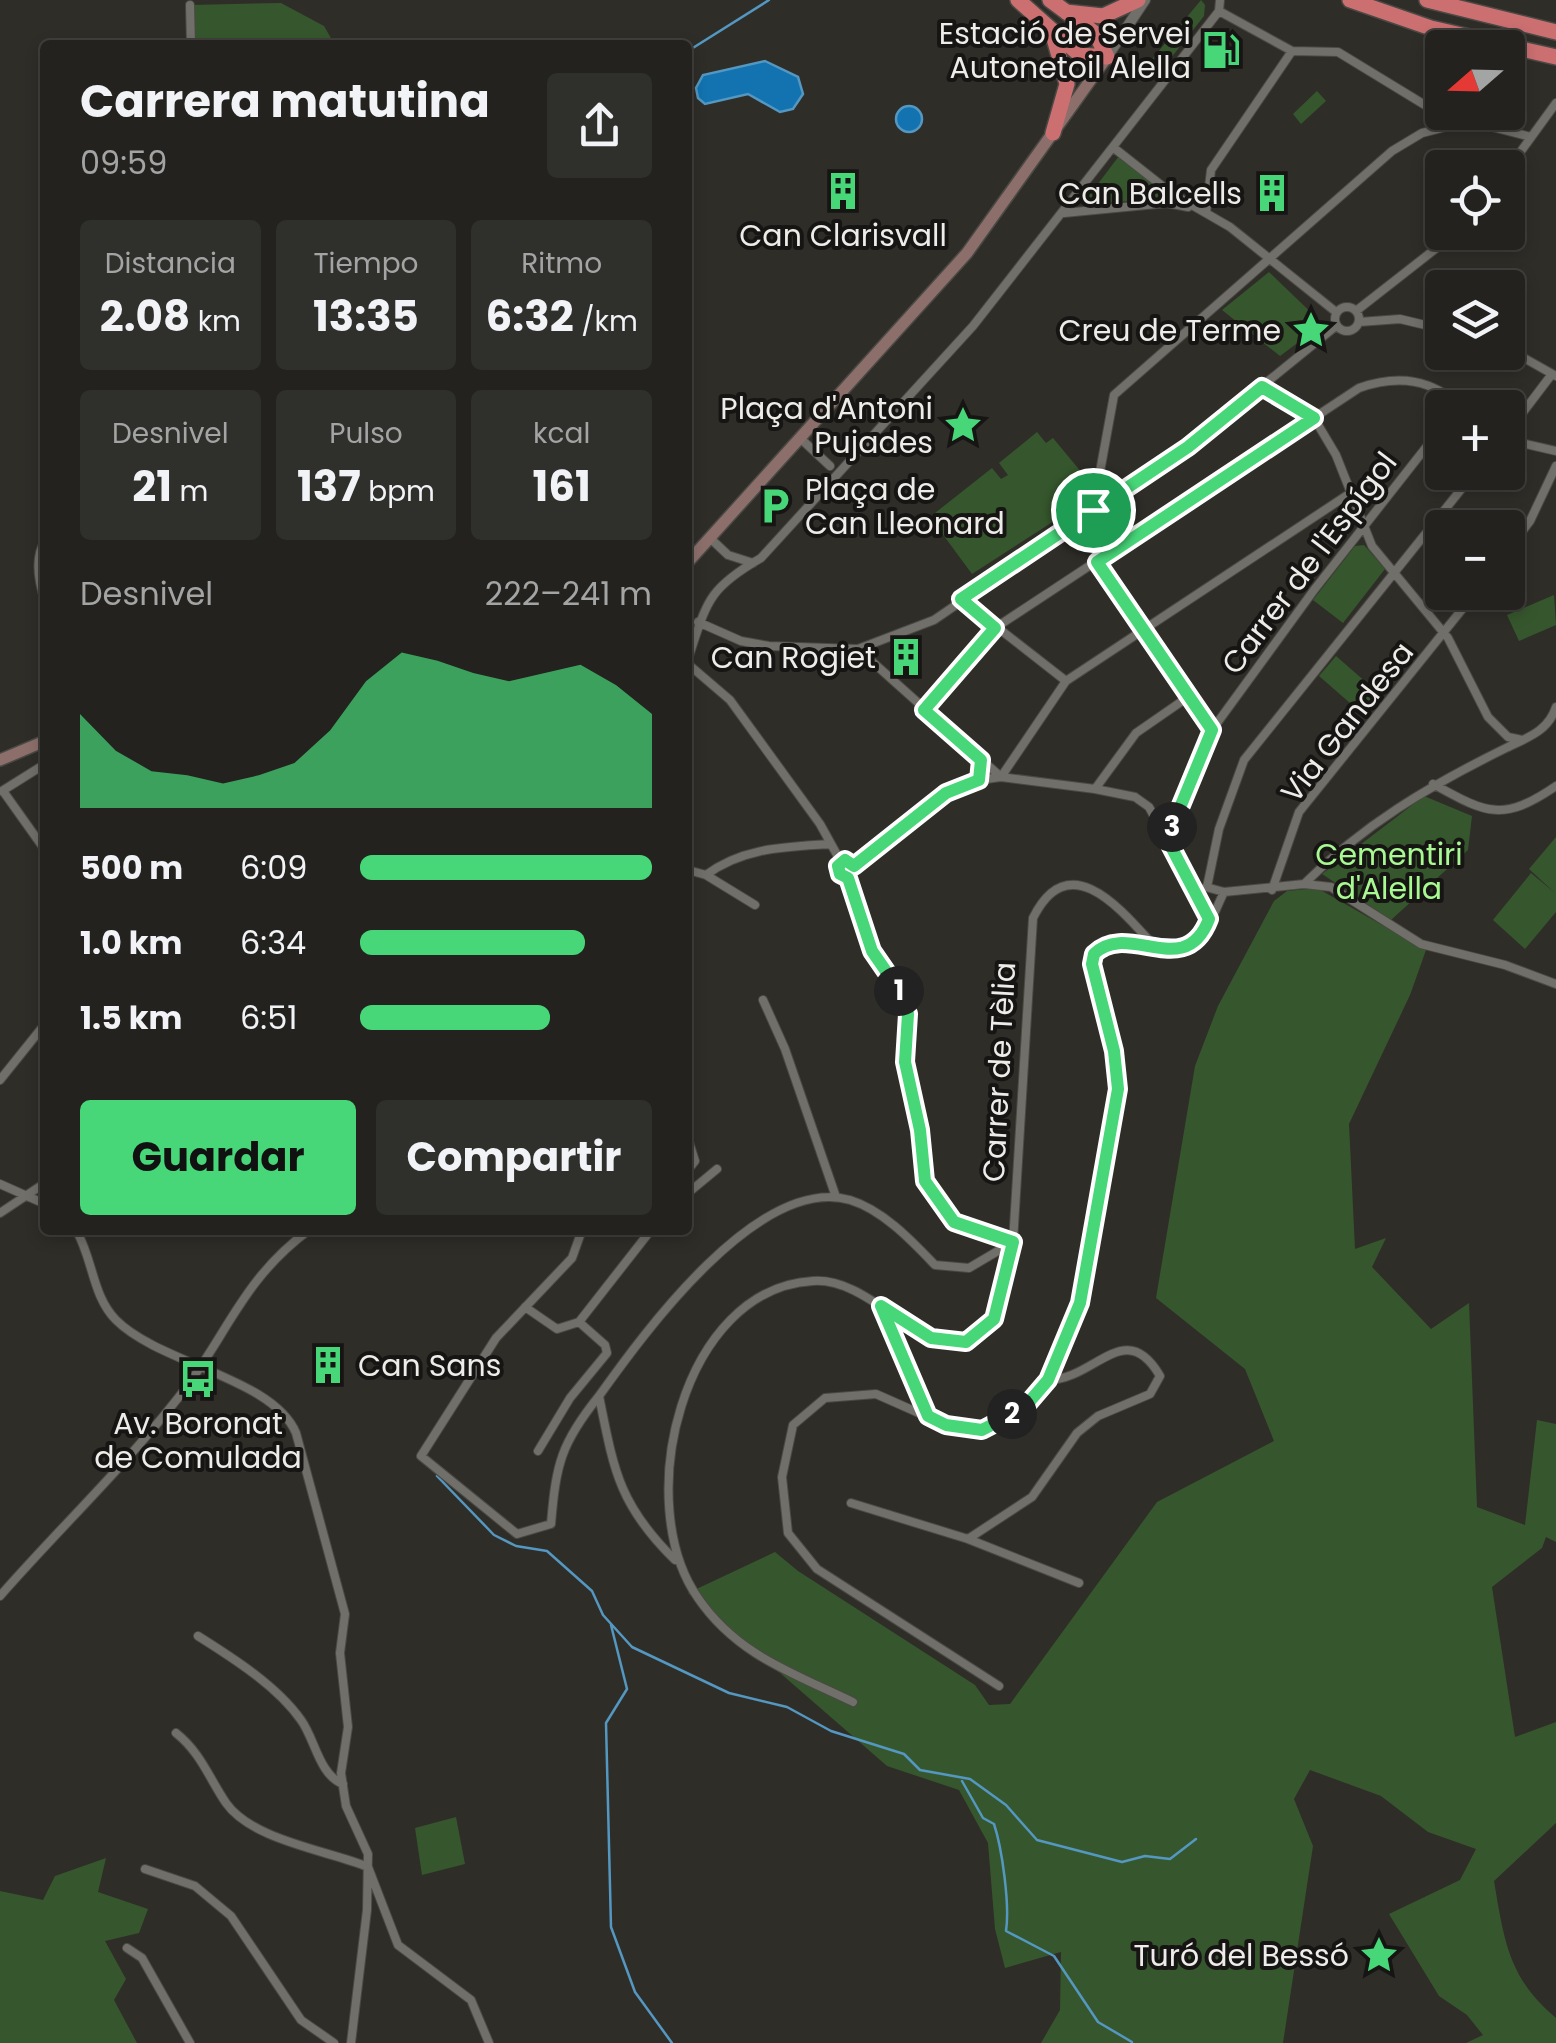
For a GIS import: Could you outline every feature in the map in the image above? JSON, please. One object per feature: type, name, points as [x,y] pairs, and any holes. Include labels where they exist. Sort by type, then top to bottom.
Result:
[{"type":"highway","points":[[1018,0],[1080,54],[1107,57]]},
{"type":"highway","points":[[1050,0],[1096,34],[1107,57]]},
{"type":"highway","points":[[1064,12],[1104,16],[1138,0]]},
{"type":"highway","points":[[1350,0],[1431,28],[1556,57]]},
{"type":"highway","points":[[1427,0],[1556,32]]},
{"type":"highway","points":[[1049,28],[1066,67],[1067,84],[1053,133]]},
{"type":"main road","points":[[692,558],[967,253],[1107,57]]},
{"type":"main road","points":[[0,760],[40,743]]},
{"type":"street","points":[[1107,57],[1146,0]]},
{"type":"street","points":[[692,645],[698,622],[728,575],[752,563],[972,326],[1219,12],[1220,0]]},
{"type":"street","points":[[190,5],[191,40]]},
{"type":"street","points":[[1219,12],[1292,51],[1338,52],[1425,106]]},
{"type":"street","points":[[1202,211],[1211,170],[1292,51]]},
{"type":"street","points":[[1522,150],[1556,104]]},
{"type":"street","points":[[1422,133],[1425,129]]},
{"type":"street","points":[[1093,510],[1114,395],[1392,151],[1434,130]]},
{"type":"street","points":[[1500,130],[1531,137]]},
{"type":"street","points":[[1114,148],[1169,198],[1202,211],[1270,258],[1336,312]]},
{"type":"street","points":[[1064,213],[1169,198]]},
{"type":"street","points":[[1356,312],[1434,250]]},
{"type":"street","points":[[1336,312],[1347,306],[1356,312],[1359,322]]},
{"type":"street","points":[[1336,312],[1336,326]]},
{"type":"street","points":[[1336,326],[1348,332],[1359,322],[1400,319],[1425,325]]},
{"type":"street","points":[[698,622],[755,644],[858,650],[934,620],[1188,447],[1336,326]]},
{"type":"street","points":[[1525,359],[1554,375],[1525,411]]},
{"type":"street","points":[[924,710],[995,628],[1360,388],[1396,379],[1443,390]]},
{"type":"street","points":[[1262,387],[1314,418],[1336,455],[1372,546],[1445,634],[1488,717],[1508,737],[1522,740]]},
{"type":"street","points":[[800,438],[830,466]]},
{"type":"street","points":[[1525,444],[1556,451]]},
{"type":"street","name":"Carrer de l'Espígol","points":[[1167,839],[1212,730],[1425,448]]},
{"type":"street","points":[[830,466],[849,460]]},
{"type":"street","points":[[825,485],[830,466]]},
{"type":"street","points":[[1525,527],[1556,466]]},
{"type":"street","points":[[1206,887],[1219,828],[1244,760],[1460,490]]},
{"type":"street","points":[[1001,778],[1066,681],[1352,492]]},
{"type":"street","points":[[711,539],[728,555],[752,563]]},
{"type":"street","points":[[40,548],[40,581]]},
{"type":"street","points":[[728,555],[728,575]]},
{"type":"street","points":[[1097,562],[1212,730]]},
{"type":"street","points":[[961,599],[1066,681]]},
{"type":"street","name":"Via Gandesa","points":[[1272,890],[1299,812],[1463,610]]},
{"type":"street","points":[[858,650],[1001,778]]},
{"type":"street","points":[[692,665],[730,700],[831,844],[841,862],[840,874],[848,878]]},
{"type":"street","points":[[1095,789],[1136,732],[1188,697]]},
{"type":"street","points":[[1304,884],[1342,847],[1433,784],[1542,730],[1556,707]]},
{"type":"street","points":[[979,780],[981,760]]},
{"type":"street","points":[[40,767],[2,792],[40,843]]},
{"type":"street","points":[[1013,1242],[954,1222],[925,1181],[920,1130],[905,1062],[908,1014],[901,993],[872,951],[848,878],[854,866],[946,793],[979,780],[1001,778],[1095,789],[1140,799],[1192,882],[1209,919]]},
{"type":"street","points":[[1433,784],[1484,812],[1508,812],[1556,786]]},
{"type":"street","points":[[706,875],[722,863],[766,849],[831,844]]},
{"type":"street","points":[[841,862],[854,866]]},
{"type":"street","points":[[692,871],[706,875],[755,905]]},
{"type":"street","points":[[1192,882],[1224,892],[1304,884],[1344,892],[1421,944],[1505,965],[1556,984]]},
{"type":"street","name":"Carrer de Tèlia","points":[[853,1702],[737,1644],[698,1599],[676,1560],[668,1481],[674,1419],[695,1368],[724,1332],[774,1286],[818,1280],[881,1306],[931,1338],[966,1342],[994,1319],[1013,1242],[1033,918],[1050,894],[1072,886],[1087,887],[1113,902],[1156,948]]},
{"type":"street","points":[[998,1686],[817,1570],[788,1533],[782,1477],[794,1426],[825,1398],[876,1394],[946,1425],[982,1430],[1024,1408],[1048,1380],[1080,1303],[1118,1089],[1114,1051],[1092,964],[1094,954],[1112,943],[1156,948],[1193,944],[1203,934],[1224,892]]},
{"type":"street","points":[[763,1000],[785,1049],[836,1197]]},
{"type":"street","points":[[0,1080],[40,1030]]},
{"type":"street","points":[[692,1190],[717,1170]]},
{"type":"street","points":[[0,1184],[40,1202]]},
{"type":"street","points":[[0,1214],[40,1187]]},
{"type":"street","points":[[580,1235],[572,1258],[496,1338],[421,1456],[517,1534],[551,1524],[556,1462],[570,1432],[675,1294],[738,1238],[797,1203],[836,1197],[854,1201],[906,1234],[935,1266],[969,1268],[1013,1242]]},
{"type":"street","points":[[78,1235],[98,1292],[117,1322],[199,1370],[265,1400],[285,1416],[296,1434],[345,1614],[340,1653],[348,1727],[342,1784],[346,1806],[368,1854],[367,1910],[351,2043]]},
{"type":"street","points":[[0,1596],[135,1450],[199,1370],[251,1283],[270,1261],[303,1235]]},
{"type":"street","points":[[638,1244],[641,1235]]},
{"type":"street","points":[[525,1307],[557,1329],[579,1322],[647,1235]]},
{"type":"street","points":[[881,1306],[928,1416]]},
{"type":"street","points":[[538,1451],[570,1398],[607,1354],[605,1344],[579,1322]]},
{"type":"street","points":[[968,1539],[1032,1496],[1077,1434],[1098,1416],[1150,1394],[1160,1376],[1150,1358],[1131,1350],[1111,1351],[1068,1380],[1048,1380]]},
{"type":"street","points":[[599,1396],[614,1469],[641,1527],[676,1560]]},
{"type":"street","points":[[851,1503],[968,1539],[1078,1584]]},
{"type":"street","points":[[198,1636],[251,1673],[301,1719],[326,1772],[342,1784]]},
{"type":"street","points":[[176,1733],[214,1776],[227,1804],[257,1829],[368,1867]]},
{"type":"street","points":[[368,1867],[398,1945],[471,2000],[489,2043]]},
{"type":"street","points":[[145,1869],[194,1886],[230,1916],[302,2020],[334,2043]]},
{"type":"street","points":[[127,1948],[142,1958],[190,2043]]},
{"type":"green space","points":[[1201,0],[1205,5],[1204,16],[1163,68],[1152,59]]},
{"type":"green space","points":[[281,3],[324,26],[332,40],[191,40],[190,5]]},
{"type":"green space","points":[[1317,91],[1326,101],[1301,124],[1293,114]]},
{"type":"green space","points":[[1119,156],[1167,195],[1165,199],[1087,204],[1088,197]]},
{"type":"green space","points":[[1269,272],[1323,324],[1280,356],[1222,310]]},
{"type":"green space","points":[[1037,432],[1046,443],[1053,438],[1087,479],[1082,503],[972,574],[930,517],[992,468],[1001,479],[1008,475],[999,463]]},
{"type":"green space","points":[[1364,545],[1385,569],[1343,623],[1313,600],[1355,546]]},
{"type":"green space","points":[[1554,595],[1556,625],[1519,641],[1507,615]]},
{"type":"green space","points":[[1336,656],[1383,697],[1366,717],[1319,676]]},
{"type":"green space","name":"Cementiri d'Alella","points":[[1424,796],[1472,816],[1468,850],[1391,920],[1322,874]]},
{"type":"green space","points":[[1556,837],[1556,912],[1525,949],[1493,920],[1531,873],[1555,893],[1529,869]]},
{"type":"green space","points":[[1317,888],[1426,950],[1410,995],[1349,1124],[1355,1249],[1386,1238],[1372,1267],[1431,1329],[1469,1303],[1477,1507],[1525,1525],[1537,1420],[1556,1424],[1556,1542],[1546,1537],[1542,1548],[1492,1587],[1515,1737],[1556,1722],[1556,1823],[1494,1881],[1511,1956],[1527,1988],[1556,2018],[1556,2043],[1466,2043],[1483,2035],[1467,2015],[1439,1996],[1389,1914],[1460,1880],[1476,1849],[1428,1832],[1381,1796],[1310,1770],[1294,1799],[1313,1846],[1283,2043],[1041,2043],[1060,2010],[1061,1952],[1005,1968],[995,1929],[988,1843],[959,1790],[887,1766],[688,1593],[775,1552],[798,1571],[975,1685],[989,1705],[1010,1704],[1157,1502],[1274,1441],[1245,1369],[1156,1298],[1195,1066],[1218,1006],[1274,901],[1287,891]]},
{"type":"green space","points":[[456,1817],[465,1864],[422,1875],[415,1828]]},
{"type":"green space","points":[[106,1858],[98,1892],[148,1909],[139,1933],[105,1941],[126,1979],[114,2000],[137,2043],[0,2043],[0,1891],[43,1900],[55,1876]]},
{"type":"water","points":[[765,61],[798,77],[803,94],[793,109],[780,112],[748,94],[705,104],[698,98],[696,88],[703,75]]},
{"type":"water","points":[[909,106],[918,110],[922,119],[918,128],[909,132],[900,128],[896,119],[900,110]]},
{"type":"waterway","points":[[692,48],[769,0]]},
{"type":"waterway","points":[[437,1476],[494,1535],[516,1546],[547,1551],[592,1591],[603,1615],[632,1647],[729,1693],[787,1707],[831,1731],[904,1754],[920,1770],[970,1779],[1006,1805],[1037,1840],[1122,1862],[1145,1856],[1170,1859],[1196,1839]]},
{"type":"waterway","points":[[611,1625],[627,1689],[606,1723],[611,1927],[635,1992],[672,2043]]},
{"type":"waterway","points":[[962,1781],[983,1818],[994,1824],[1004,1877],[1006,1931],[1054,1956],[1098,2022],[1132,2042]]},
{"type":"place","name":"Estació de Servei Autonetoil Alella","points":[[1221,50]]},
{"type":"place","name":"Can Clarisvall","points":[[843,191]]},
{"type":"place","name":"Can Balcells","points":[[1272,193]]},
{"type":"place","name":"Creu de Terme","points":[[1311,330]]},
{"type":"place","name":"Plaça d'Antoni Pujades","points":[[963,425]]},
{"type":"place","name":"Plaça de Can Lleonard","points":[[775,506]]},
{"type":"place","name":"Can Rogiet","points":[[906,657]]},
{"type":"place","name":"Can Sans","points":[[328,1365]]},
{"type":"place","name":"Av. Boronat de Comulada","points":[[198,1379]]},
{"type":"place","name":"Turó del Bessó","points":[[1379,1955]]},
{"type":"route","points":[[1262,387],[1314,418],[1097,562],[1212,730],[1167,839],[1209,919],[1203,934],[1183,948],[1112,943],[1094,954],[1092,964],[1114,1051],[1118,1089],[1080,1303],[1048,1380],[1024,1408],[982,1430],[946,1425],[928,1416],[881,1306],[931,1338],[966,1342],[994,1319],[1005,1291],[1013,1242],[954,1222],[925,1181],[920,1130],[905,1062],[908,1014],[901,993],[872,951],[848,878],[840,874],[838,866],[845,860],[854,866],[946,793],[979,780],[981,760],[924,710],[995,628],[961,599],[1093,510],[1188,447],[1262,387]]}]
